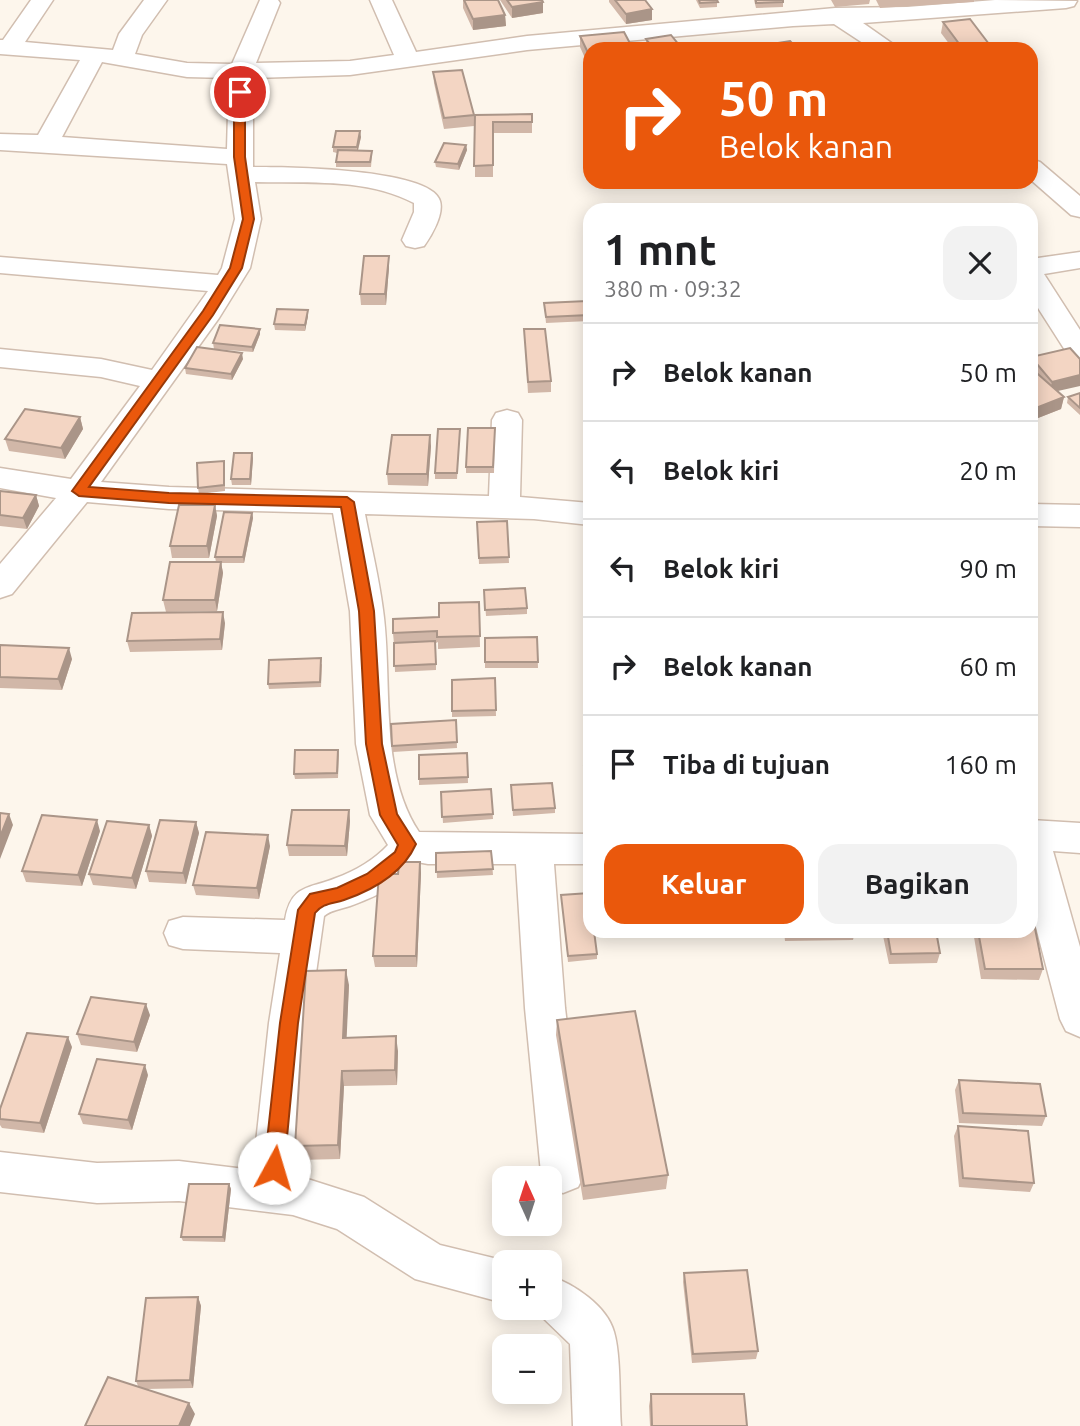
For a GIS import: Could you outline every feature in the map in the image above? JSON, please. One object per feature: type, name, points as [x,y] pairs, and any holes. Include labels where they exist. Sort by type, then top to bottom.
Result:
[{"type":"street","points":[[5,47],[42,0]]},
{"type":"street","points":[[121,59],[131,34],[156,0]]},
{"type":"street","points":[[381,0],[409,61]]},
{"type":"street","points":[[817,0],[877,42]]},
{"type":"street","points":[[0,586],[79,491],[159,382],[236,268],[248,219],[241,166],[241,71],[269,3]]},
{"type":"street","points":[[5,47],[95,54],[187,70],[350,68],[527,43],[838,17],[1073,6]]},
{"type":"street","points":[[46,142],[95,54]]},
{"type":"street","points":[[0,142],[46,142],[391,184],[412,190],[427,200],[427,212],[415,240]]},
{"type":"street","points":[[1038,173],[1080,209]]},
{"type":"street","points":[[1038,266],[1080,260]]},
{"type":"street","points":[[0,265],[226,284]]},
{"type":"street","points":[[1038,285],[1080,352]]},
{"type":"street","points":[[0,358],[89,367],[139,375],[159,382]]},
{"type":"street","points":[[504,507],[508,421]]},
{"type":"street","points":[[0,478],[79,491],[169,498],[504,507],[583,513]]},
{"type":"street","points":[[347,502],[367,611],[374,744],[388,815],[407,844],[428,849],[583,849]]},
{"type":"street","points":[[1038,515],[1080,516]]},
{"type":"street","points":[[1038,837],[1080,838]]},
{"type":"street","points":[[272,1192],[289,1023],[306,910],[316,899],[340,894],[373,879],[401,857],[407,844]]},
{"type":"street","points":[[534,850],[545,1008],[563,1173]]},
{"type":"street","points":[[1038,863],[1080,1018]]},
{"type":"street","points":[[183,933],[302,937]]},
{"type":"street","points":[[0,1172],[97,1183],[179,1181],[293,1195],[349,1212],[431,1264],[492,1277]]},
{"type":"street","points":[[562,1306],[592,1334],[597,1426]]},
{"type":"building","points":[[464,0],[498,0],[505,15],[473,19]]},
{"type":"building","points":[[507,0],[542,0],[543,2],[512,7]]},
{"type":"building","points":[[615,0],[645,0],[652,9],[626,14]]},
{"type":"building","points":[[699,0],[717,0],[718,2],[700,3]]},
{"type":"building","points":[[756,0],[783,0],[783,2],[756,3]]},
{"type":"building","points":[[970,19],[987,42],[958,42],[943,22]]},
{"type":"building","points":[[624,32],[629,42],[583,42],[580,36]]},
{"type":"building","points":[[671,35],[677,42],[648,42],[646,39]]},
{"type":"building","points":[[462,70],[474,115],[444,118],[433,72]]},
{"type":"building","points":[[532,114],[532,122],[493,122],[493,165],[474,166],[475,115]]},
{"type":"building","points":[[336,131],[360,131],[357,147],[333,147]]},
{"type":"building","points":[[444,143],[466,145],[458,164],[435,162]]},
{"type":"building","points":[[338,150],[372,151],[370,162],[336,162]]},
{"type":"building","points":[[364,256],[389,256],[385,294],[360,294]]},
{"type":"building","points":[[583,301],[583,315],[546,317],[544,303]]},
{"type":"building","points":[[277,309],[308,310],[305,325],[274,324]]},
{"type":"building","points":[[220,325],[260,329],[252,347],[213,343]]},
{"type":"building","points":[[524,329],[545,329],[551,381],[528,382]]},
{"type":"building","points":[[197,347],[242,353],[231,374],[185,368]]},
{"type":"building","points":[[1070,348],[1080,359],[1080,375],[1052,382],[1038,365],[1038,355]]},
{"type":"building","points":[[1038,374],[1064,397],[1038,407]]},
{"type":"building","points":[[1080,393],[1080,408],[1068,397]]},
{"type":"building","points":[[25,409],[80,417],[61,448],[5,439]]},
{"type":"building","points":[[468,428],[495,428],[493,467],[466,467]]},
{"type":"building","points":[[438,429],[460,429],[457,473],[435,473]]},
{"type":"building","points":[[392,435],[430,435],[427,474],[387,474]]},
{"type":"building","points":[[234,453],[252,453],[250,479],[231,479]]},
{"type":"building","points":[[224,461],[224,485],[198,488],[197,463]]},
{"type":"building","points":[[0,491],[36,495],[23,518],[0,515]]},
{"type":"building","points":[[179,505],[215,505],[207,546],[170,546]]},
{"type":"building","points":[[224,512],[252,513],[243,557],[215,557]]},
{"type":"building","points":[[507,521],[509,557],[479,558],[477,522]]},
{"type":"building","points":[[170,562],[221,562],[215,600],[163,600]]},
{"type":"building","points":[[525,588],[527,608],[485,610],[484,590]]},
{"type":"building","points":[[479,602],[480,636],[437,637],[437,631],[393,633],[393,619],[439,617],[439,603]]},
{"type":"building","points":[[223,612],[220,639],[127,641],[132,613]]},
{"type":"building","points":[[537,637],[538,662],[485,662],[485,638]]},
{"type":"building","points":[[435,641],[436,664],[394,666],[394,643]]},
{"type":"building","points":[[0,645],[69,648],[58,679],[0,677]]},
{"type":"building","points":[[321,658],[320,682],[268,684],[269,660]]},
{"type":"building","points":[[495,678],[496,710],[452,711],[452,680]]},
{"type":"building","points":[[456,720],[457,742],[392,746],[391,724]]},
{"type":"building","points":[[295,750],[338,750],[337,773],[294,774]]},
{"type":"building","points":[[467,753],[468,777],[419,779],[419,755]]},
{"type":"building","points":[[552,783],[555,808],[513,810],[511,785]]},
{"type":"building","points":[[491,789],[493,814],[442,817],[441,792]]},
{"type":"building","points":[[292,810],[349,810],[345,846],[287,845]]},
{"type":"building","points":[[0,813],[9,814],[0,837]]},
{"type":"building","points":[[42,815],[97,820],[78,875],[22,871]]},
{"type":"building","points":[[160,820],[196,822],[183,873],[146,871]]},
{"type":"building","points":[[107,821],[149,825],[132,878],[89,874]]},
{"type":"building","points":[[206,832],[268,835],[257,888],[193,885]]},
{"type":"building","points":[[491,851],[493,869],[436,872],[436,853]]},
{"type":"building","points":[[399,862],[420,862],[416,956],[373,956],[379,874],[398,874]]},
{"type":"building","points":[[583,893],[583,938],[595,938],[597,954],[568,956],[561,895]]},
{"type":"building","points":[[888,938],[937,938],[940,953],[891,954]]},
{"type":"building","points":[[979,938],[1037,938],[1043,969],[985,969]]},
{"type":"building","points":[[346,970],[343,1038],[396,1036],[395,1070],[342,1071],[338,1145],[295,1146],[306,971]]},
{"type":"building","points":[[91,997],[146,1004],[134,1042],[77,1034]]},
{"type":"building","points":[[635,1011],[668,1175],[584,1186],[557,1020]]},
{"type":"building","points":[[27,1033],[68,1037],[40,1123],[0,1119],[0,1109]]},
{"type":"building","points":[[97,1059],[145,1065],[128,1120],[79,1114]]},
{"type":"building","points":[[959,1080],[1040,1084],[1046,1116],[963,1113]]},
{"type":"building","points":[[958,1126],[1028,1131],[1034,1183],[963,1178]]},
{"type":"building","points":[[189,1184],[229,1184],[223,1237],[181,1237]]},
{"type":"building","points":[[747,1270],[758,1351],[693,1354],[684,1273]]},
{"type":"building","points":[[198,1297],[190,1380],[136,1381],[146,1298]]},
{"type":"building","points":[[108,1377],[189,1403],[179,1426],[85,1426]]},
{"type":"building","points":[[651,1394],[744,1394],[747,1426],[652,1426]]},
{"type":"route","points":[[240,92],[239,157],[248,219],[236,268],[209,312],[79,491],[169,498],[347,502],[367,611],[374,744],[388,815],[407,844],[401,857],[373,879],[340,894],[316,899],[306,910],[289,1023],[274,1168]]}]
